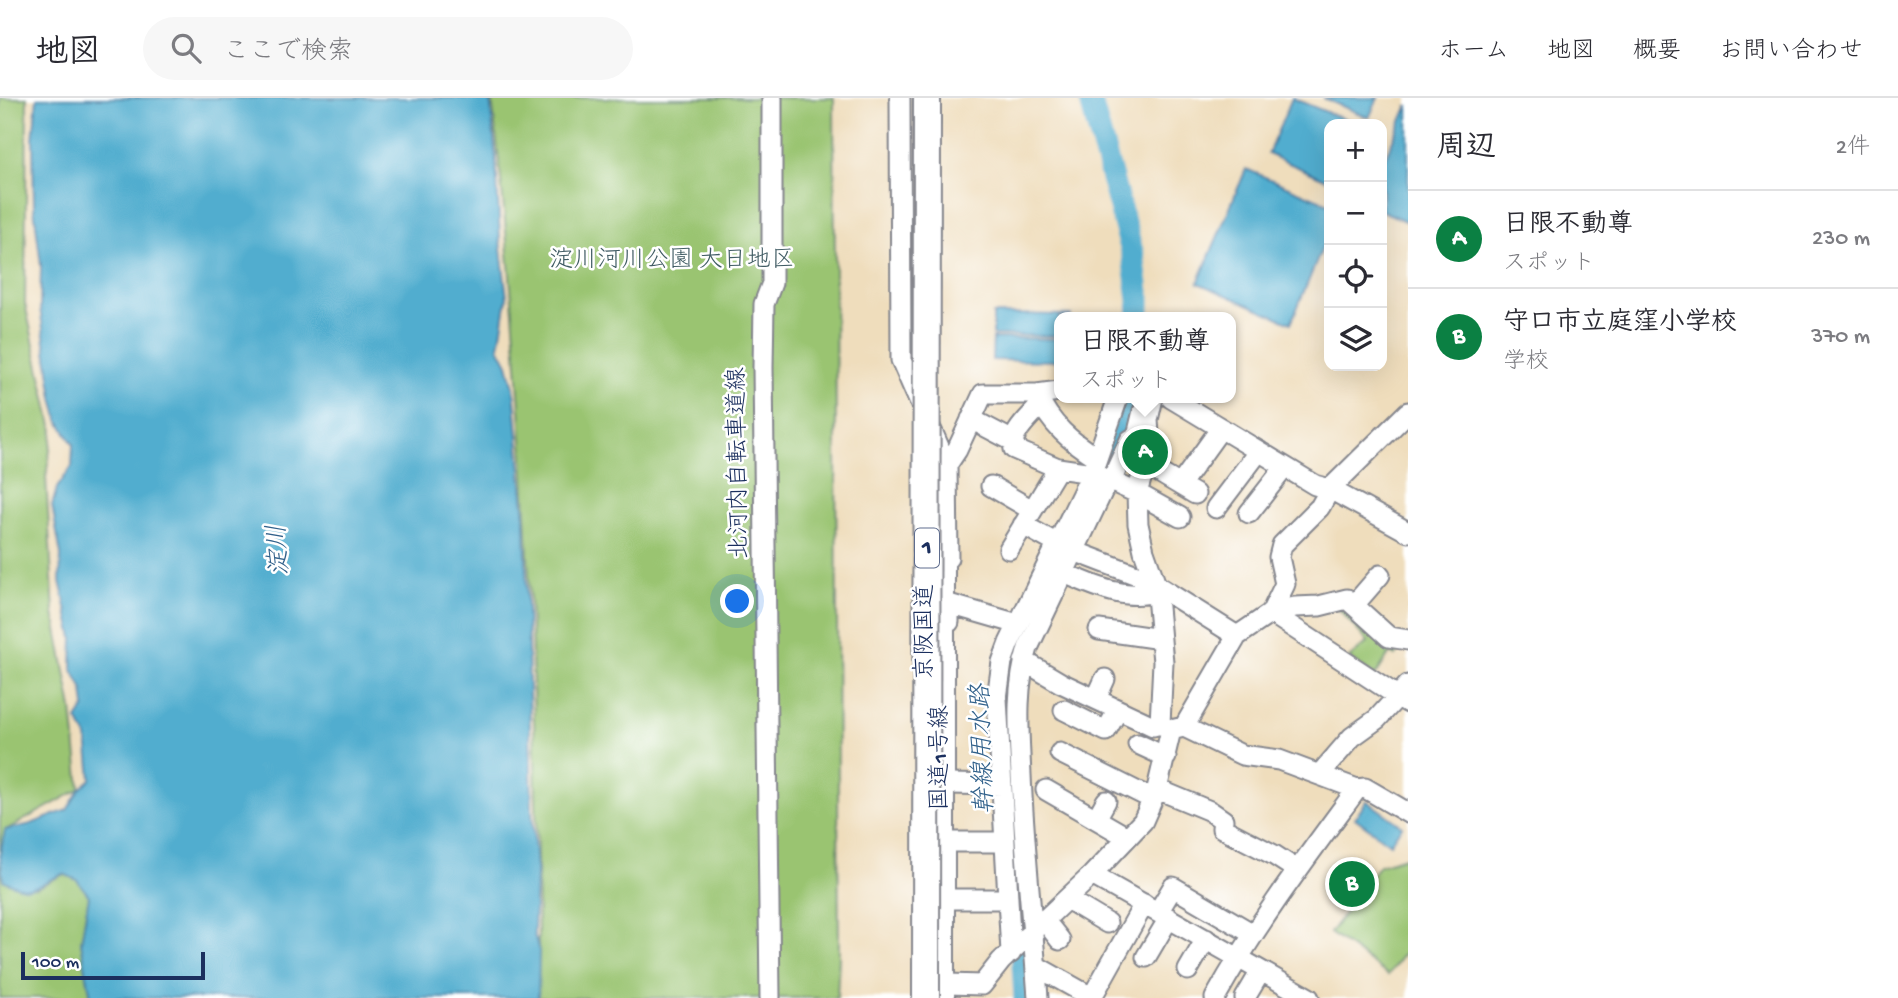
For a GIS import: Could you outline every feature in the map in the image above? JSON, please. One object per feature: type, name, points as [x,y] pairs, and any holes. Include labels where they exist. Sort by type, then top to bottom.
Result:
[{"type":"highway","name":"京阪国道","points":[[910,998],[911,98]]},
{"type":"highway","name":"京阪国道","points":[[926,98],[926,382],[940,989]]},
{"type":"street","name":"北河内自転車道線","points":[[771,998],[763,367],[764,304],[772,284],[772,98]]},
{"type":"street","points":[[900,98],[901,360],[947,465],[950,899],[940,989],[973,991],[982,985],[1143,821],[1154,794],[1172,727],[1156,586],[1138,524],[1138,493],[1150,448],[1148,403]]},
{"type":"street","points":[[947,465],[983,394],[1039,399],[1054,393]]},
{"type":"street","points":[[1039,399],[1015,435],[1014,449],[1058,468],[1101,474]]},
{"type":"street","points":[[1039,399],[1059,430],[1101,474],[1180,517]]},
{"type":"street","points":[[1012,952],[998,679],[1018,624],[1067,549],[1101,474],[1117,403]]},
{"type":"street","points":[[1101,474],[1130,440],[1137,436],[1148,403]]},
{"type":"street","points":[[1179,403],[1315,485],[1330,489],[1408,531]]},
{"type":"street","points":[[1271,613],[1285,584],[1279,557],[1282,545],[1320,507],[1330,489],[1408,412]]},
{"type":"street","points":[[971,419],[1013,441]]},
{"type":"street","points":[[1145,464],[1187,490],[1221,428]]},
{"type":"street","points":[[1216,508],[1259,451]]},
{"type":"street","points":[[1249,513],[1285,467]]},
{"type":"street","points":[[1009,549],[1058,468]]},
{"type":"street","points":[[991,486],[1067,549],[1156,586],[1237,636]]},
{"type":"street","points":[[1038,998],[1018,702],[1020,672],[1064,573],[1067,549]]},
{"type":"street","points":[[1064,573],[1087,583],[1130,595],[1145,595],[1156,586]]},
{"type":"street","points":[[1354,605],[1380,575]]},
{"type":"street","points":[[1172,727],[1237,636],[1271,613],[1296,607],[1319,606],[1348,598],[1389,637],[1408,639]]},
{"type":"street","points":[[948,604],[1018,624]]},
{"type":"street","points":[[1271,613],[1405,695],[1352,737],[1320,774]]},
{"type":"street","points":[[1099,630],[1161,639]]},
{"type":"street","points":[[1024,660],[1061,683],[1153,726],[1172,727],[1242,755],[1279,760],[1357,789],[1365,788],[1408,813]]},
{"type":"street","points":[[1096,699],[1105,679]]},
{"type":"street","points":[[1064,710],[1106,731],[1118,710]]},
{"type":"street","points":[[1138,744],[1166,757]]},
{"type":"street","points":[[1060,753],[1154,794],[1210,811],[1223,820],[1222,828],[1297,870]]},
{"type":"street","points":[[949,784],[1002,785]]},
{"type":"street","points":[[1215,998],[1237,957],[1357,789]]},
{"type":"street","points":[[1046,790],[1127,838]]},
{"type":"street","points":[[1096,819],[1106,801]]},
{"type":"street","points":[[949,842],[1005,842]]},
{"type":"street","points":[[1092,875],[1309,998]]},
{"type":"street","points":[[1036,966],[1092,998],[1173,887],[1253,934]]},
{"type":"street","points":[[950,899],[1008,899]]},
{"type":"street","points":[[1067,899],[1107,923]]},
{"type":"street","points":[[1146,957],[1157,912]]},
{"type":"street","points":[[1035,930],[1060,940]]},
{"type":"street","points":[[1188,970],[1206,939]]},
{"type":"street","points":[[1245,998],[1261,971]]},
{"type":"green space","points":[[0,98],[27,98],[25,304],[53,430],[46,477],[54,613],[72,709],[80,789],[6,830],[0,854]]},
{"type":"green space","name":"淀川河川公園 大日地区","points":[[492,98],[834,98],[839,958],[837,998],[538,998],[536,803],[527,538],[519,391]]},
{"type":"green space","points":[[1349,603],[1399,651],[1395,656],[1390,653],[1375,676],[1349,658],[1368,642],[1336,606]]},
{"type":"green space","points":[[1405,857],[1408,860],[1408,948],[1388,975],[1330,933],[1379,865]]},
{"type":"green space","points":[[0,864],[3,880],[36,888],[64,874],[77,880],[89,896],[81,942],[91,998],[0,998]]},
{"type":"water","name":"淀川","points":[[37,98],[490,98],[507,298],[499,347],[508,364],[514,388],[525,520],[532,811],[536,870],[534,934],[539,951],[538,998],[91,998],[81,942],[89,896],[77,880],[64,874],[29,888],[3,880],[0,854],[5,830],[31,824],[67,810],[80,789],[91,779],[87,737],[77,720],[85,707],[83,690],[72,668],[73,638],[60,581],[61,555],[52,506],[57,488],[72,466],[73,444],[59,421],[53,398],[40,308],[41,266],[34,208],[33,139]]},
{"type":"water","points":[[1292,98],[1344,119],[1324,119],[1324,179],[1268,154]]},
{"type":"water","points":[[1323,98],[1378,98],[1369,118]]},
{"type":"water","points":[[1408,105],[1408,222],[1387,213],[1387,153]]},
{"type":"water","points":[[1246,169],[1324,202],[1324,244],[1291,323],[1198,283]]},
{"type":"water","points":[[993,314],[1054,315],[1054,336],[993,335]]},
{"type":"water","points":[[993,338],[1054,339],[1054,361],[992,360]]},
{"type":"water","points":[[1367,801],[1402,826],[1390,844],[1355,818]]},
{"type":"waterway","name":"幹線用水路","points":[[1090,98],[1133,255],[1139,312]]},
{"type":"waterway","name":"幹線用水路","points":[[1109,464],[1127,423],[1131,403]]},
{"type":"waterway","name":"幹線用水路","points":[[1011,739],[1013,668],[1029,626]]},
{"type":"waterway","name":"幹線用水路","points":[[1016,843],[1025,998]]},
{"type":"place","name":"日限不動尊","points":[[1145,452]]},
{"type":"place","name":"守口市立庭窪小学校","points":[[1352,884]]}]
